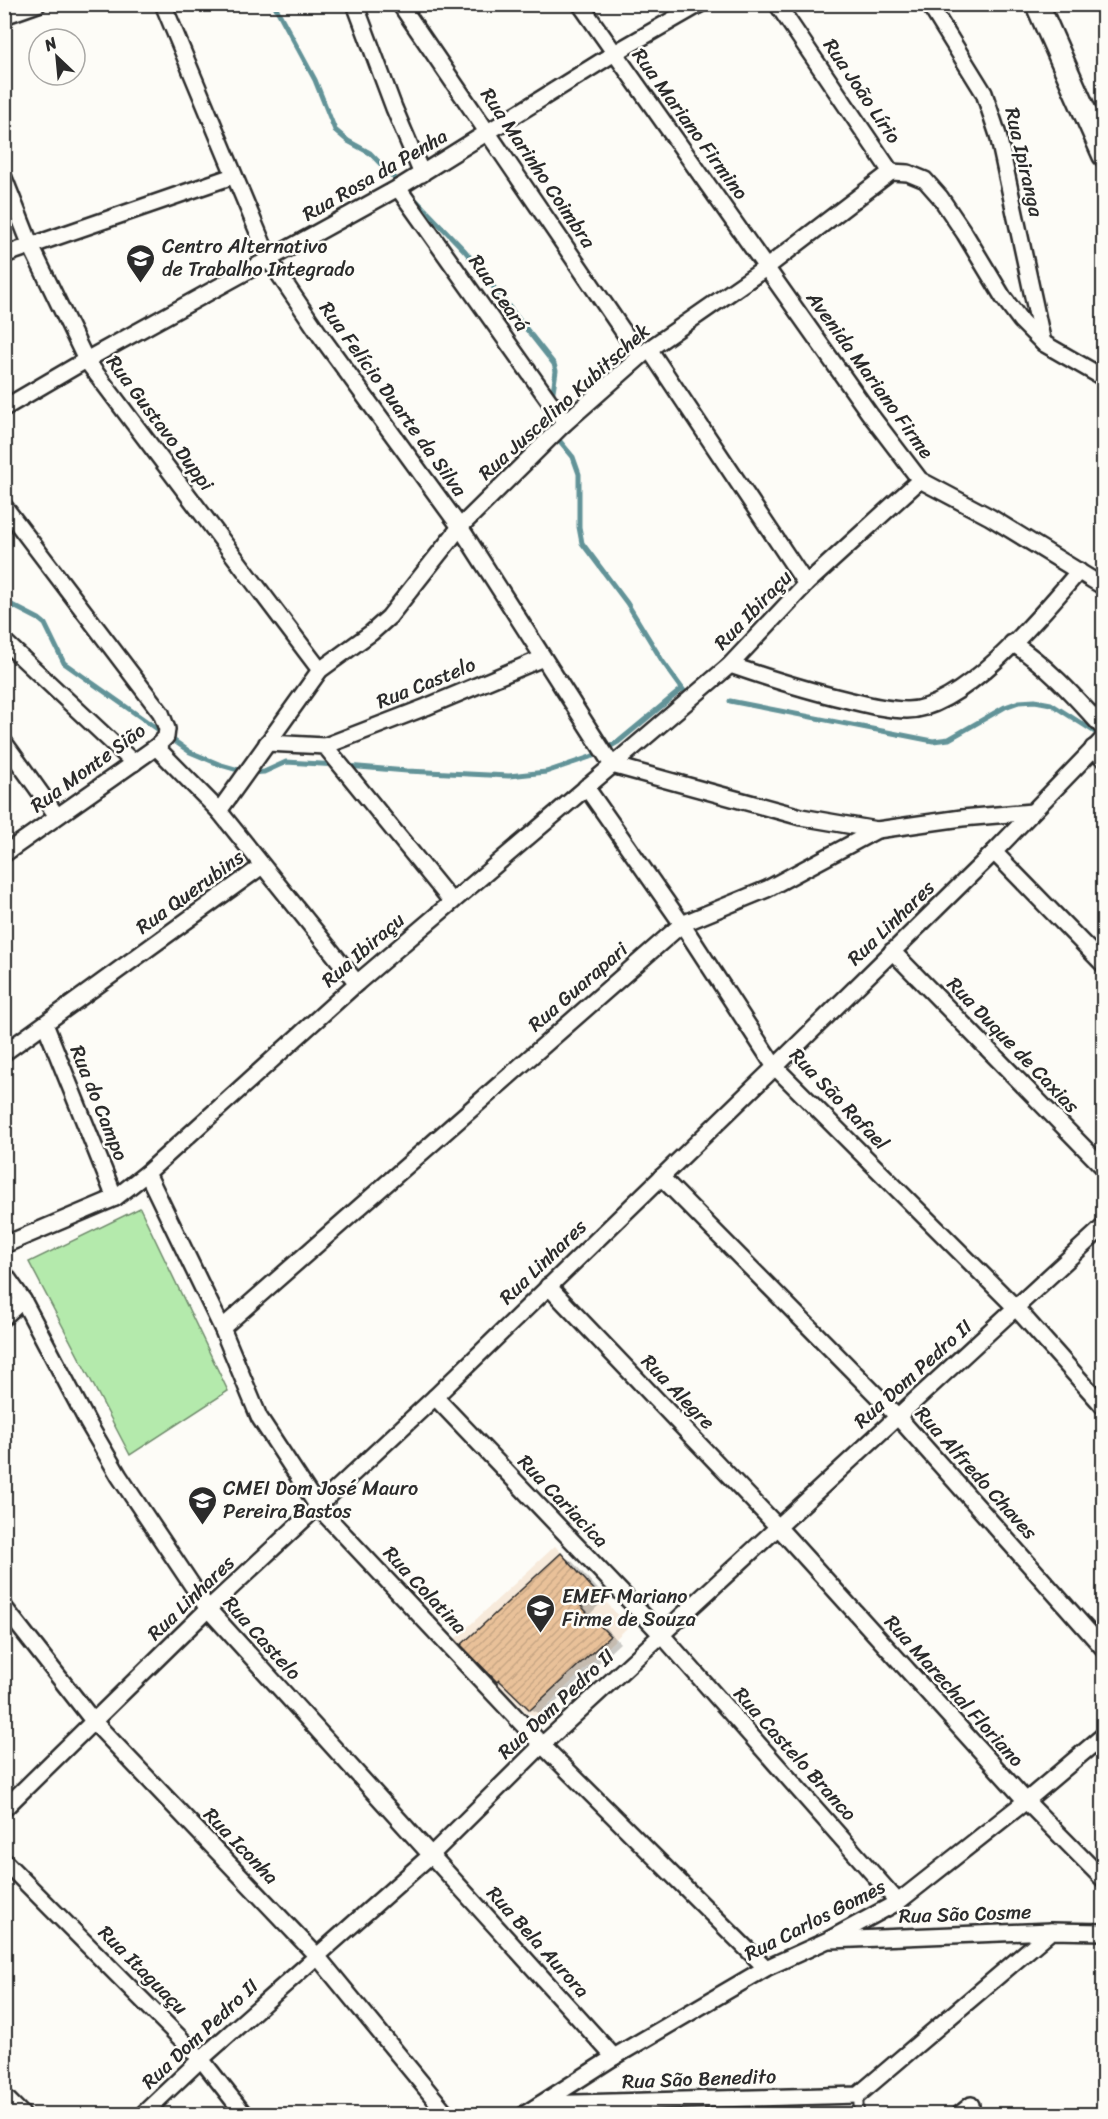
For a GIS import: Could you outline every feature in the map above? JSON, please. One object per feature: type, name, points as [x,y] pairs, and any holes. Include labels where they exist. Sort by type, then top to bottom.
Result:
[{"type":"street","points":[[4,16],[38,4]]},
{"type":"street","name":"Rua Felício Duarte da Silva","points":[[164,4],[270,261],[320,335],[460,527],[612,765]]},
{"type":"street","points":[[355,4],[394,108],[422,174]]},
{"type":"street","name":"Rua Marinho Coimbra","points":[[400,4],[806,584]]},
{"type":"street","name":"Rua Mariano Firmino","points":[[580,4],[613,54],[767,267]]},
{"type":"street","name":"Rua Rosa da Penha","points":[[4,408],[86,360],[270,261],[398,188],[613,54],[700,4]]},
{"type":"street","name":"Rua João Lírio","points":[[777,4],[891,172]]},
{"type":"street","name":"Rua Ipiranga","points":[[929,4],[984,93],[991,111],[1043,343]]},
{"type":"street","points":[[1037,4],[1104,155]]},
{"type":"street","points":[[891,172],[908,173],[925,180],[940,197],[1003,297],[1021,321],[1043,343],[1104,378]]},
{"type":"street","name":"Rua Juscelino Kubitschek","points":[[320,669],[371,633],[388,617],[460,527],[566,423],[644,352],[767,267],[891,172]]},
{"type":"street","points":[[4,255],[233,176]]},
{"type":"street","name":"Rua Gustavo Duppi","points":[[4,178],[32,246],[86,360],[320,669]]},
{"type":"street","name":"Rua Ceará","points":[[398,188],[566,423]]},
{"type":"street","name":"Avenida Mariano Firme","points":[[767,267],[869,413],[920,480],[990,517],[1104,587]]},
{"type":"street","name":"Rua Ibiraçu","points":[[4,1245],[115,1198],[147,1173],[357,983],[730,665],[806,584],[920,480]]},
{"type":"street","points":[[4,506],[161,713],[167,729],[161,742]]},
{"type":"street","points":[[730,665],[800,689],[876,707],[909,710],[931,706],[950,697],[988,667],[1041,615],[1079,571]]},
{"type":"street","points":[[4,640],[134,763]]},
{"type":"street","points":[[1012,644],[1041,664],[1104,729]]},
{"type":"street","name":"Rua Castelo","points":[[325,746],[543,658]]},
{"type":"street","points":[[219,811],[320,669]]},
{"type":"street","points":[[4,742],[57,816]]},
{"type":"street","name":"Rua Monte Sião","points":[[4,854],[161,742]]},
{"type":"street","name":"Rua Querubins","points":[[4,1053],[262,866],[161,742]]},
{"type":"street","points":[[267,743],[325,746],[452,902]]},
{"type":"street","name":"Rua Linhares","points":[[4,1809],[208,1609],[435,1397],[1100,748]]},
{"type":"street","points":[[612,765],[801,817],[877,830]]},
{"type":"street","name":"Rua São Rafael","points":[[586,787],[682,924],[775,1066],[1016,1308],[1104,1407]]},
{"type":"street","name":"Rua Guarapari","points":[[222,1328],[682,924],[767,889],[877,830],[962,818],[1032,812]]},
{"type":"street","points":[[994,852],[1104,965]]},
{"type":"street","points":[[262,866],[357,983]]},
{"type":"street","name":"Rua Duque de Caxias","points":[[892,951],[1104,1168]]},
{"type":"street","name":"Rua do Campo","points":[[45,1024],[115,1198]]},
{"type":"street","name":"Rua Colatina","points":[[147,1173],[222,1328],[259,1417],[318,1507],[542,1745],[765,1968]]},
{"type":"street","name":"Rua Alfredo Chaves","points":[[661,1177],[897,1416],[1104,1648]]},
{"type":"street","name":"Rua Dom Pedro II","points":[[143,2115],[201,2059],[431,1855],[542,1745],[1104,1226]]},
{"type":"street","name":"Rua Castelo","points":[[4,1273],[23,1300],[88,1423],[119,1476],[208,1609],[431,1855]]},
{"type":"street","name":"Rua Alegre","points":[[548,1286],[777,1527]]},
{"type":"street","points":[[4,1317],[23,1300]]},
{"type":"street","name":"Rua Cariacica","points":[[435,1397],[661,1634]]},
{"type":"street","name":"Rua Marechal Floriano","points":[[777,1527],[1026,1801],[1104,1880]]},
{"type":"street","name":"Rua Iconha","points":[[4,1607],[94,1722],[317,1956],[447,2115]]},
{"type":"street","name":"Rua Castelo Branco","points":[[661,1634],[898,1902]]},
{"type":"street","name":"Rua Carlos Gomes","points":[[525,2115],[614,2057],[765,1968],[828,1940],[898,1902],[1026,1801],[1104,1735]]},
{"type":"street","name":"Rua Bela Aurora","points":[[431,1855],[614,2057]]},
{"type":"street","name":"Rua Itaguaçu","points":[[4,1861],[201,2059],[244,2115]]},
{"type":"street","points":[[858,2095],[1052,1931]]},
{"type":"street","name":"Rua São Cosme","points":[[828,1940],[1052,1931],[1104,1932]]},
{"type":"street","name":"Rua São Benedito","points":[[541,2104],[858,2095]]},
{"type":"street","points":[[4,2096],[22,2115]]},
{"type":"lane","points":[[858,2095],[859,2115]]},
{"type":"shaded area","name":"EMEF Mariano Firme de Souza","points":[[555,1546],[627,1625],[627,1628],[536,1716],[527,1713],[455,1639]]},
{"type":"green space","points":[[140,1208],[228,1391],[130,1455],[29,1262]]},
{"type":"building","name":"EMEF Mariano Firme de Souza","points":[[561,1553],[596,1592],[581,1606],[610,1636],[530,1710],[499,1680],[497,1682],[461,1645]]},
{"type":"waterway","points":[[274,4],[315,80],[335,130],[348,141],[370,153],[401,185]]},
{"type":"waterway","points":[[412,196],[465,251],[554,364],[556,371],[552,398]]},
{"type":"waterway","points":[[551,407],[549,428],[573,457],[579,474],[579,527],[582,543],[627,603],[663,662],[684,691]]},
{"type":"waterway","points":[[4,601],[45,624],[64,663],[190,752],[221,765],[249,773],[264,772],[286,762],[338,765]]},
{"type":"waterway","points":[[347,766],[509,776],[546,772],[593,756],[618,742],[682,689]]},
{"type":"waterway","points":[[730,701],[933,741],[949,739],[1005,707],[1019,702],[1035,701],[1051,704],[1098,734]]},
{"type":"place","name":"Centro Alternativo de Trabalho Integrado","points":[[141,284]]},
{"type":"place","name":"CMEI Dom José Mauro Pereira Bastos","points":[[202,1526]]},
{"type":"place","name":"EMEF Mariano Firme de Souza","points":[[541,1634]]}]
